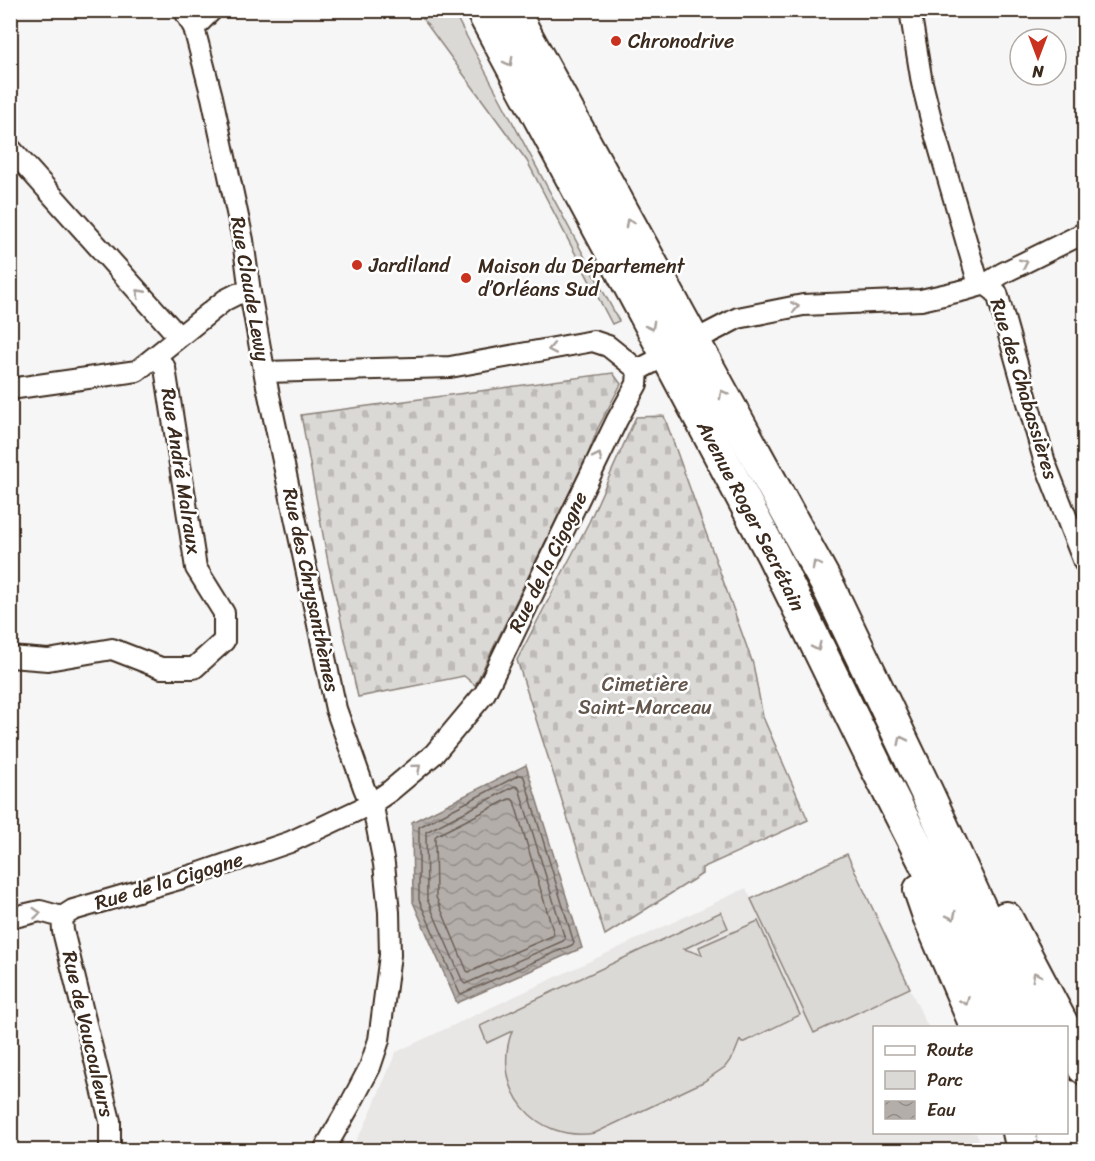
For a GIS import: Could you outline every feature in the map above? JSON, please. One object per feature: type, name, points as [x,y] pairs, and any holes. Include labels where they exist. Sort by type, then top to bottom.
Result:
[{"type":"main road","name":"Avenue Roger Secrétain","points":[[482,10],[681,348],[830,590],[1034,1026]]},
{"type":"main road","name":"Avenue Roger Secrétain","points":[[512,10],[681,348],[772,555],[1008,1026]]},
{"type":"main road","points":[[878,770],[929,916],[976,1026]]},
{"type":"main road","points":[[927,793],[996,897],[1063,1026]]},
{"type":"main road","points":[[1068,1037],[1084,1068]]},
{"type":"main road","points":[[1019,1134],[1023,1150]]},
{"type":"street","name":"Rue Claude Lewy","points":[[184,10],[194,28],[212,97],[243,240],[265,372],[450,368],[593,341],[608,346],[638,370]]},
{"type":"street","points":[[194,28],[212,10]]},
{"type":"street","name":"Rue des Chabassières","points":[[910,10],[922,83],[977,278],[997,293],[1045,463],[1084,562]]},
{"type":"street","points":[[10,148],[179,337]]},
{"type":"street","points":[[638,370],[738,318],[803,305],[921,300],[969,289],[986,284],[1003,273],[1084,233]]},
{"type":"street","points":[[10,389],[137,371],[225,300],[237,294],[250,292]]},
{"type":"street","name":"Rue André Malraux","points":[[10,657],[48,660],[112,649],[161,668],[194,668],[224,641],[224,613],[196,568],[165,368],[156,356]]},
{"type":"street","name":"Rue de la Cigogne","points":[[62,917],[73,910],[200,873],[290,842],[371,804],[434,754],[485,693],[616,420],[637,384],[638,370]]},
{"type":"street","name":"Rue des Chrysanthèmes","points":[[265,372],[336,709],[374,812],[384,864],[389,912],[390,954],[379,1040],[370,1067],[351,1105],[324,1150]]},
{"type":"street","points":[[10,918],[40,911],[62,917]]},
{"type":"street","name":"Rue de Vaucouleurs","points":[[62,917],[63,931],[110,1121],[110,1150]]},
{"type":"shaded area","points":[[847,854],[928,1026],[873,1026],[873,1134],[976,1134],[984,1150],[350,1150],[365,1125],[396,1052],[746,888],[751,898]]},
{"type":"green space","points":[[417,11],[453,11],[619,321],[612,324],[527,161]]},
{"type":"green space","points":[[613,373],[621,384],[475,685],[464,676],[358,697],[328,562],[301,415]]},
{"type":"green space","name":"Cimetière Saint-Marceau","points":[[664,416],[753,664],[763,717],[808,820],[702,868],[702,874],[605,935],[517,660],[589,522],[636,417]]},
{"type":"green space","points":[[847,854],[910,988],[814,1033],[751,899]]},
{"type":"green space","points":[[721,912],[728,928],[684,949],[702,955],[699,947],[758,921],[800,1015],[742,1043],[740,1040],[734,1055],[725,1067],[703,1082],[595,1133],[573,1134],[553,1129],[536,1120],[523,1107],[513,1091],[508,1072],[507,1052],[512,1031],[487,1043],[480,1026]]},
{"type":"water","points":[[526,765],[582,948],[457,1003],[413,902],[412,822]]},
{"type":"place","name":"Chronodrive","points":[[616,41]]},
{"type":"place","name":"Jardiland","points":[[357,265]]},
{"type":"place","name":"Maison du Département d’Orléans Sud","points":[[466,278]]}]
